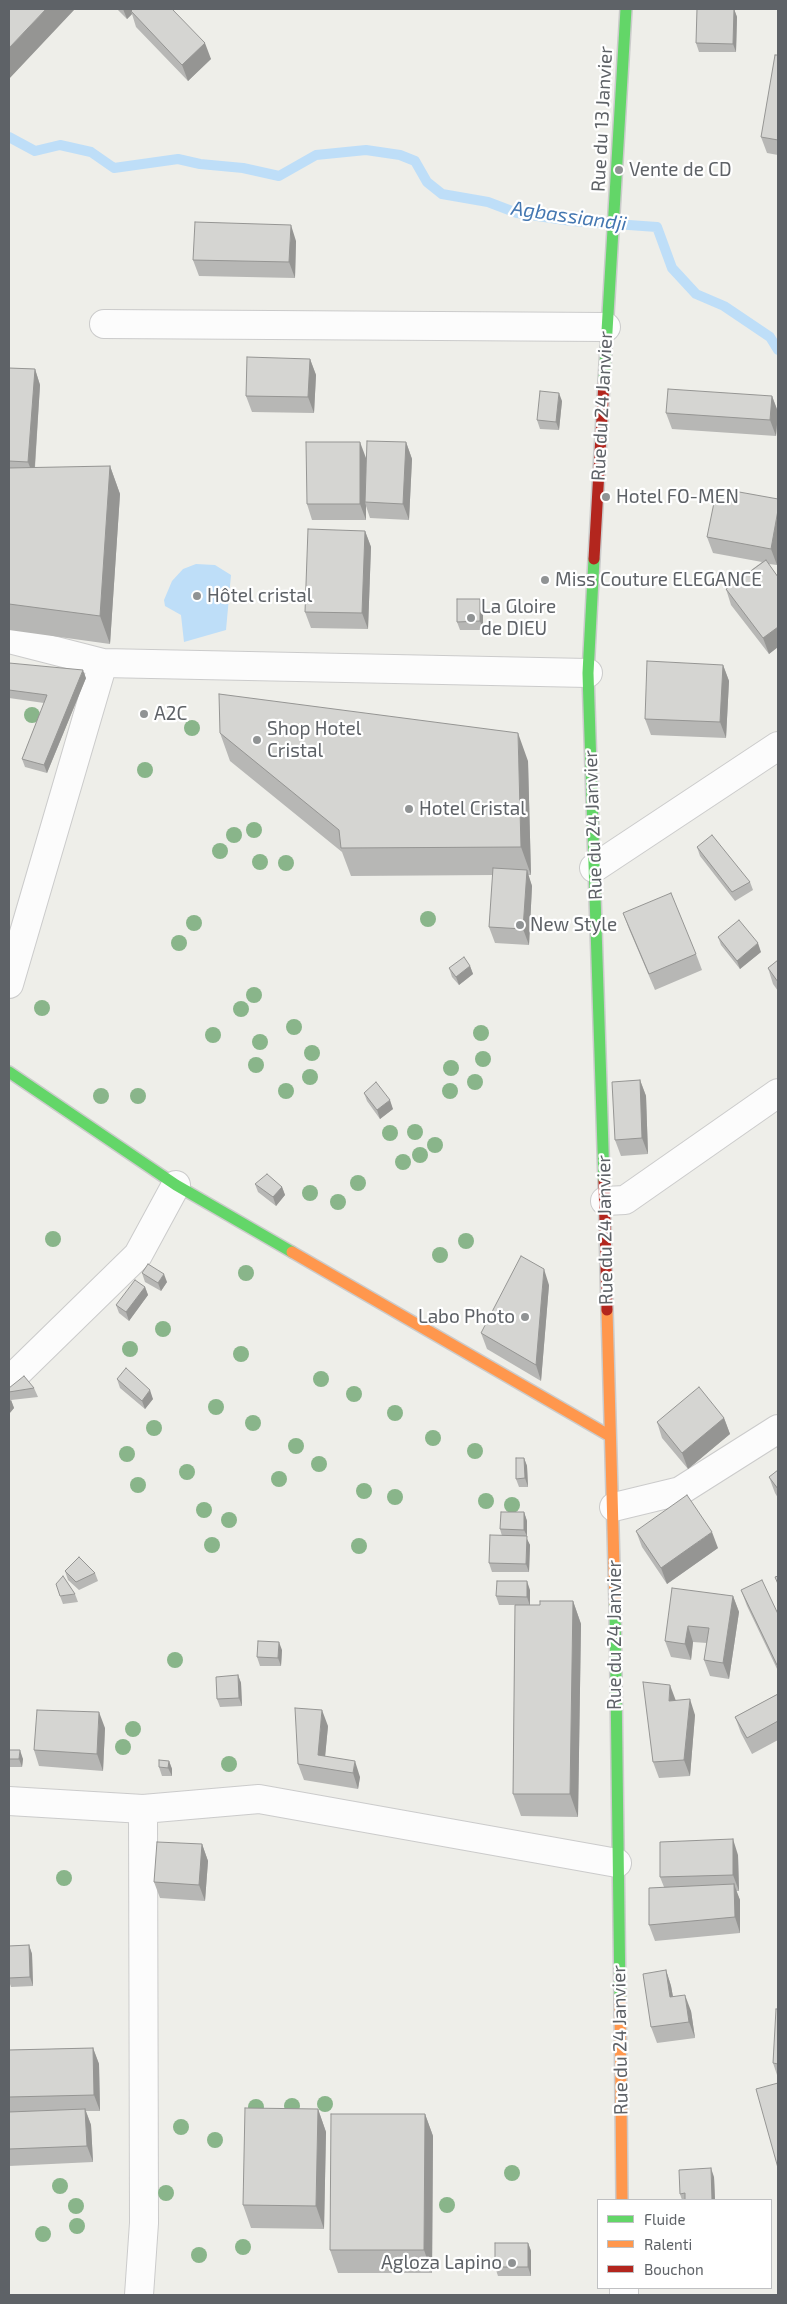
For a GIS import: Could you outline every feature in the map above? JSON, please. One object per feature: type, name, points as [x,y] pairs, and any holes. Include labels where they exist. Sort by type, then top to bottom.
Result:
[{"type":"street","name":"Rue du 13 Janvier","points":[[610,260],[626,9]]},
{"type":"street","name":"Rue du 24 Janvier","points":[[610,260],[588,673],[605,1201],[610,1436],[614,1507],[622,2199]]},
{"type":"street","points":[[104,324],[606,327]]},
{"type":"street","points":[[9,639],[103,663],[588,673]]},
{"type":"street","points":[[9,984],[103,663]]},
{"type":"street","points":[[594,868],[778,746]]},
{"type":"street","points":[[9,1072],[176,1185],[610,1436]]},
{"type":"street","points":[[605,1201],[625,1200],[778,1093]]},
{"type":"street","points":[[9,1381],[138,1255],[176,1185]]},
{"type":"street","points":[[614,1507],[680,1490],[778,1429]]},
{"type":"street","points":[[9,1801],[143,1809],[259,1799],[617,1863]]},
{"type":"street","points":[[139,2295],[144,2223],[143,1809]]},
{"type":"water","points":[[196,564],[215,565],[231,575],[226,630],[184,642],[181,615],[165,606],[164,600],[172,581],[183,569]]},
{"type":"building","points":[[9,9],[46,9],[9,48]]},
{"type":"building","points":[[133,9],[172,9],[205,43],[182,65],[131,11]]},
{"type":"building","points":[[697,9],[734,9],[733,44],[696,43]]},
{"type":"building","points":[[775,55],[778,55],[778,140],[761,137]]},
{"type":"building","points":[[195,222],[291,225],[289,262],[193,260]]},
{"type":"building","points":[[247,357],[310,359],[308,397],[246,396]]},
{"type":"building","points":[[9,368],[35,369],[28,462],[9,461]]},
{"type":"building","points":[[668,389],[772,396],[770,420],[666,413]]},
{"type":"building","points":[[540,391],[559,393],[556,422],[537,420]]},
{"type":"building","points":[[367,441],[406,442],[403,504],[365,502]]},
{"type":"building","points":[[306,442],[360,442],[360,504],[307,504]]},
{"type":"building","points":[[110,466],[100,616],[9,604],[9,468]]},
{"type":"building","points":[[717,488],[778,499],[778,510],[771,549],[707,537]]},
{"type":"building","points":[[308,529],[365,531],[362,613],[305,612]]},
{"type":"building","points":[[766,560],[778,577],[778,627],[763,638],[726,589]]},
{"type":"building","points":[[457,599],[480,599],[480,621],[457,622]]},
{"type":"building","points":[[647,661],[723,665],[720,722],[645,719]]},
{"type":"building","points":[[9,663],[83,670],[44,765],[22,759],[47,695],[9,690]]},
{"type":"building","name":"Hotel Cristal","points":[[219,694],[518,733],[521,847],[341,848],[339,830],[220,733]]},
{"type":"building","points":[[712,835],[750,882],[732,892],[697,847]]},
{"type":"building","points":[[493,868],[527,870],[523,929],[489,927]]},
{"type":"building","points":[[671,893],[696,954],[649,974],[623,913]]},
{"type":"building","points":[[739,920],[758,943],[737,961],[718,937]]},
{"type":"building","points":[[464,957],[470,966],[456,977],[449,968]]},
{"type":"building","points":[[778,960],[778,982],[768,968]]},
{"type":"building","points":[[640,1080],[642,1138],[615,1140],[612,1082]]},
{"type":"building","points":[[376,1082],[390,1100],[377,1110],[364,1093]]},
{"type":"building","points":[[267,1174],[282,1187],[273,1197],[255,1184]]},
{"type":"building","name":"Labo Photo","points":[[521,1256],[544,1269],[536,1365],[481,1333]]},
{"type":"building","points":[[148,1264],[164,1274],[158,1283],[142,1273]]},
{"type":"building","points":[[135,1280],[145,1287],[126,1312],[116,1305]]},
{"type":"building","points":[[126,1368],[150,1390],[142,1401],[117,1379]]},
{"type":"building","points":[[24,1376],[34,1388],[9,1392],[9,1388]]},
{"type":"building","points":[[699,1387],[724,1418],[682,1453],[657,1422]]},
{"type":"building","points":[[516,1458],[524,1458],[525,1478],[516,1479]]},
{"type":"building","points":[[778,1470],[778,1489],[769,1477]]},
{"type":"building","points":[[687,1495],[712,1532],[661,1568],[636,1531]]},
{"type":"building","points":[[501,1512],[524,1512],[524,1530],[500,1529]]},
{"type":"building","points":[[490,1535],[527,1536],[526,1564],[489,1563]]},
{"type":"building","points":[[79,1557],[95,1573],[76,1582],[65,1571]]},
{"type":"building","points":[[63,1576],[75,1594],[60,1596],[56,1584]]},
{"type":"building","points":[[762,1580],[778,1614],[778,1665],[741,1590]]},
{"type":"building","points":[[497,1581],[527,1581],[527,1597],[496,1596]]},
{"type":"building","points":[[672,1588],[733,1596],[723,1663],[704,1660],[709,1628],[688,1626],[685,1644],[665,1641]]},
{"type":"building","points":[[540,1601],[573,1601],[570,1794],[513,1794],[515,1605],[540,1605]]},
{"type":"building","points":[[258,1641],[279,1642],[278,1658],[257,1657]]},
{"type":"building","points":[[238,1675],[239,1698],[217,1699],[216,1677]]},
{"type":"building","points":[[643,1682],[670,1685],[669,1701],[690,1699],[684,1760],[653,1762]]},
{"type":"building","points":[[778,1694],[778,1721],[747,1738],[735,1717]]},
{"type":"building","points":[[295,1708],[322,1710],[318,1755],[355,1761],[353,1773],[298,1764]]},
{"type":"building","points":[[37,1710],[99,1712],[97,1754],[34,1750]]},
{"type":"building","points":[[9,1750],[20,1750],[19,1759],[9,1759]]},
{"type":"building","points":[[159,1760],[169,1761],[168,1768],[159,1767]]},
{"type":"building","points":[[733,1839],[733,1875],[660,1877],[660,1842]]},
{"type":"building","points":[[157,1842],[202,1844],[199,1885],[154,1882]]},
{"type":"building","points":[[734,1884],[735,1917],[649,1925],[649,1888]]},
{"type":"building","points":[[29,1945],[30,1977],[9,1978],[9,1946]]},
{"type":"building","points":[[666,1970],[670,1997],[685,1995],[689,2022],[651,2027],[643,1974]]},
{"type":"building","points":[[776,2009],[778,2009],[778,2064],[773,2063]]},
{"type":"building","points":[[93,2048],[94,2095],[9,2097],[9,2050]]},
{"type":"building","points":[[778,2083],[778,2168],[756,2089]]},
{"type":"building","points":[[245,2108],[318,2109],[316,2206],[243,2205]]},
{"type":"building","points":[[85,2109],[87,2146],[9,2149],[9,2112]]},
{"type":"building","points":[[331,2114],[425,2114],[424,2250],[330,2250]]},
{"type":"building","points":[[711,2168],[712,2199],[685,2199],[685,2193],[680,2194],[679,2170]]},
{"type":"building","points":[[495,2243],[528,2243],[528,2267],[495,2267]]},
{"type":"waterway","name":"Agbassiandji","points":[[9,137],[35,151],[60,145],[91,152],[114,168],[178,159],[200,164],[243,168],[279,176],[316,155],[366,150],[400,155],[415,161],[427,182],[442,194],[488,202],[517,213],[572,221],[657,227],[672,268],[696,294],[724,306],[770,337],[778,350]]},
{"type":"traffic: fast","points":[[604,382],[626,9]]},
{"type":"traffic: fast","points":[[594,559],[588,673],[604,1181]]},
{"type":"traffic: fast","points":[[9,1072],[176,1185],[292,1252]]},
{"type":"traffic: fast","points":[[615,1603],[620,1999]]},
{"type":"traffic: slow","points":[[292,1252],[610,1436]]},
{"type":"traffic: slow","points":[[607,1310],[615,1603]]},
{"type":"traffic: slow","points":[[620,1999],[622,2199]]},
{"type":"traffic: jam","points":[[594,559],[604,382]]},
{"type":"traffic: jam","points":[[604,1181],[607,1310]]},
{"type":"place","name":"Vente de CD","points":[[619,170]]},
{"type":"place","name":"Hotel FO-MEN","points":[[606,497]]},
{"type":"place","name":"Miss Couture ELEGANCE","points":[[545,580]]},
{"type":"place","name":"Hôtel cristal","points":[[197,596]]},
{"type":"place","name":"La Gloire de DIEU","points":[[471,618]]},
{"type":"place","name":"A2C","points":[[144,714]]},
{"type":"place","name":"Shop Hotel Cristal","points":[[257,740]]},
{"type":"place","name":"Hotel Cristal","points":[[409,809]]},
{"type":"place","name":"New Style","points":[[520,925]]},
{"type":"place","name":"Labo Photo","points":[[525,1317]]},
{"type":"place","name":"Agloza Lapino","points":[[512,2263]]}]
